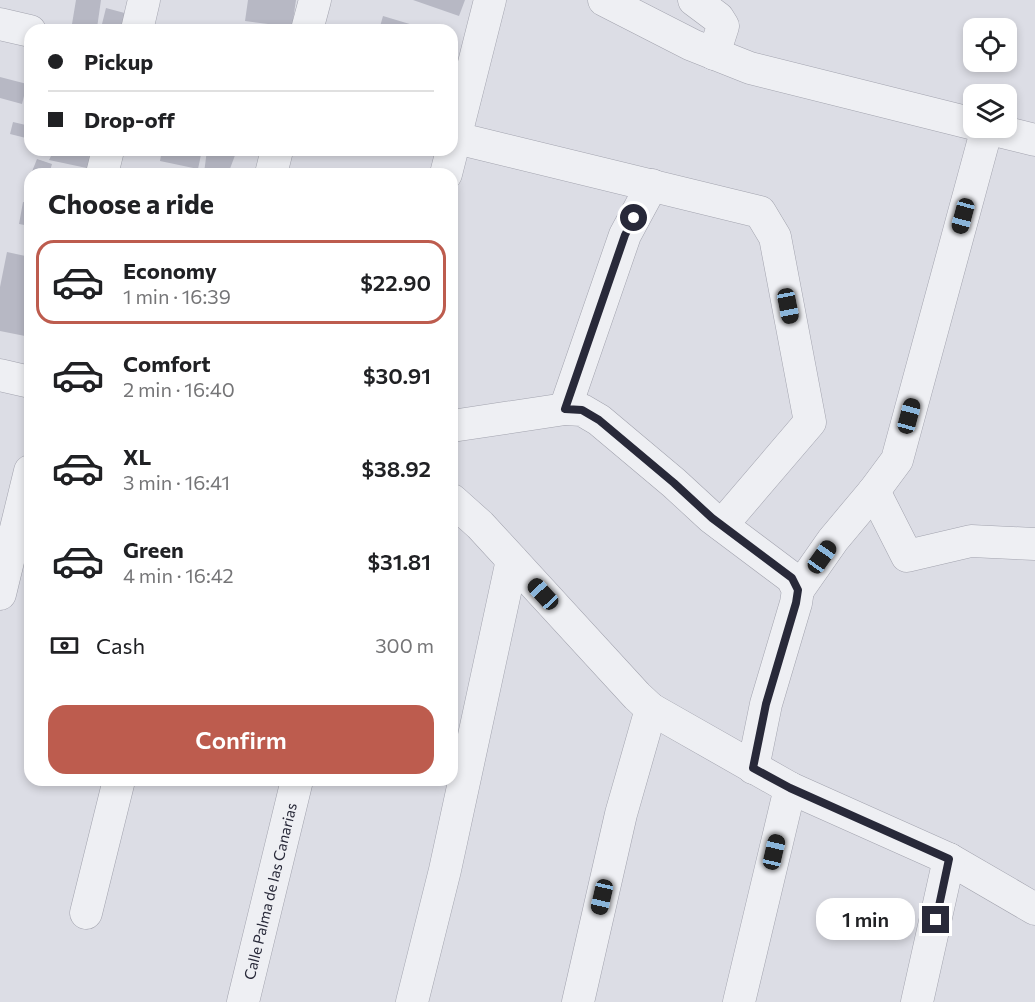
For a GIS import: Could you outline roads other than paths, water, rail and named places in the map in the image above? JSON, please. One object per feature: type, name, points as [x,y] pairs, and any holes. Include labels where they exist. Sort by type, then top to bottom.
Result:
[{"type":"street","points":[[138,24],[144,0]]},
{"type":"street","points":[[309,24],[315,0]]},
{"type":"street","points":[[458,119],[490,0]]},
{"type":"street","points":[[604,0],[692,45],[750,68],[963,121]]},
{"type":"street","points":[[694,0],[718,18],[723,26],[714,54]]},
{"type":"street","points":[[0,24],[24,30]]},
{"type":"street","points":[[1017,136],[1035,140]]},
{"type":"street","points":[[753,768],[766,704],[798,590],[833,540],[897,460],[983,138]]},
{"type":"street","points":[[458,139],[760,212],[775,237],[810,422],[722,525]]},
{"type":"street","points":[[565,409],[625,235],[652,185]]},
{"type":"street","points":[[0,375],[24,381]]},
{"type":"street","points":[[458,425],[565,409],[582,410],[599,420],[722,525],[792,578],[798,590]]},
{"type":"street","points":[[874,491],[907,556],[971,541],[1035,544]]},
{"type":"street","points":[[0,594],[24,496]]},
{"type":"street","points":[[458,505],[480,525],[651,709],[790,788],[949,859],[1035,909]]},
{"type":"street","points":[[412,1002],[445,870],[512,560]]},
{"type":"street","points":[[578,1002],[621,814],[651,709]]},
{"type":"street","points":[[86,913],[118,786]]},
{"type":"street","name":"Calle Palma de las Canarias","points":[[243,1002],[296,786]]},
{"type":"street","points":[[739,1002],[790,788]]},
{"type":"street","points":[[917,1002],[949,859]]}]
